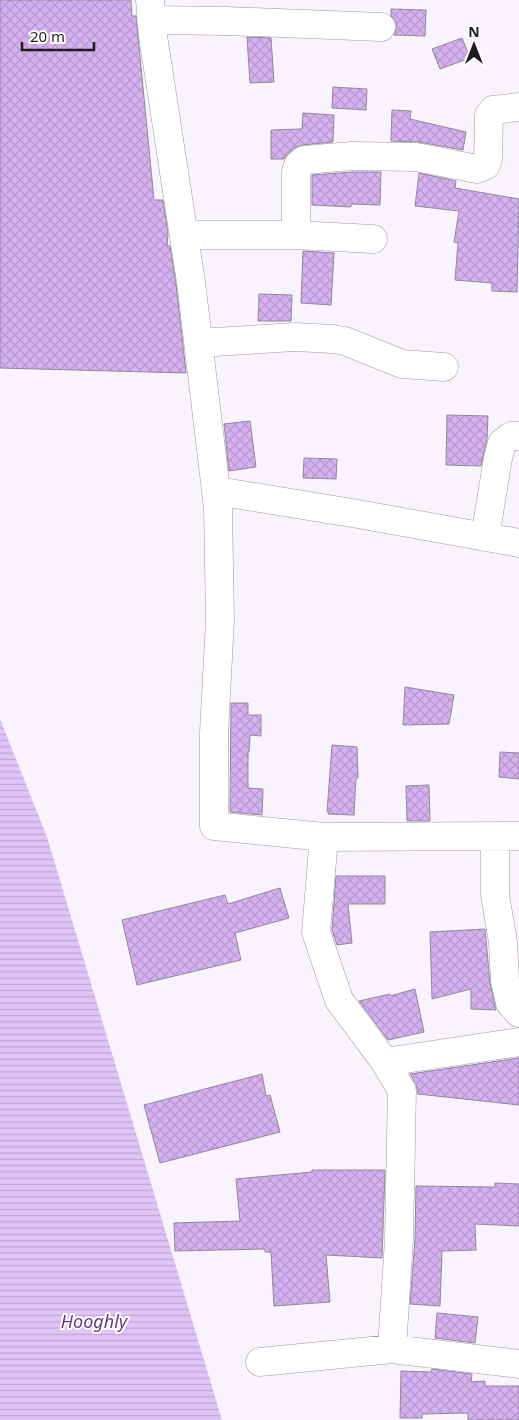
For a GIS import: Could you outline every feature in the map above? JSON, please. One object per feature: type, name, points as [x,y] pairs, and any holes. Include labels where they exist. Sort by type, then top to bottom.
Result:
[{"type":"street","points":[[381,27],[226,21],[151,10],[184,235],[217,491],[220,620],[214,732],[214,826],[324,837],[507,837],[495,895],[503,942],[505,980],[510,1003],[519,1013]]},
{"type":"street","points":[[296,235],[296,172],[298,165],[304,160],[352,156],[416,157],[477,170],[486,165],[488,159],[489,115],[494,110],[519,107]]},
{"type":"street","points":[[184,235],[296,235],[373,239]]},
{"type":"street","points":[[198,343],[295,336],[333,338],[345,340],[402,364],[444,367]]},
{"type":"street","points":[[485,537],[502,443],[511,436],[519,436]]},
{"type":"street","points":[[217,491],[519,543]]},
{"type":"street","points":[[324,837],[316,932],[339,1000],[385,1062],[402,1091],[399,1239],[392,1349]]},
{"type":"street","points":[[385,1062],[519,1042]]},
{"type":"street","points":[[260,1362],[392,1349],[519,1364]]},
{"type":"water","name":"Hooghly","points":[[0,719],[47,837],[222,1420],[0,1420]]},
{"type":"building","points":[[0,0],[131,0],[132,16],[136,16],[154,200],[163,200],[168,234],[167,246],[170,246],[176,284],[186,373],[0,368]]},
{"type":"building","points":[[391,9],[426,10],[425,36],[394,35],[397,27],[395,20],[391,16]]},
{"type":"building","points":[[247,37],[271,38],[274,82],[250,83]]},
{"type":"building","points":[[462,38],[470,58],[440,69],[432,49]]},
{"type":"building","points":[[333,87],[367,89],[366,110],[332,108]]},
{"type":"building","points":[[392,110],[411,111],[410,119],[466,132],[463,150],[419,142],[391,141]]},
{"type":"building","points":[[303,113],[334,115],[333,142],[302,145],[294,148],[284,159],[271,159],[271,130],[302,129]]},
{"type":"building","points":[[381,172],[380,205],[351,204],[351,207],[312,205],[312,175]]},
{"type":"building","points":[[419,173],[456,181],[455,188],[519,199],[517,292],[492,291],[492,283],[455,280],[458,243],[454,242],[459,211],[415,206]]},
{"type":"building","points":[[303,251],[334,253],[331,305],[301,303]]},
{"type":"building","points":[[259,294],[292,295],[291,321],[258,321]]},
{"type":"building","points":[[447,415],[488,416],[487,439],[481,466],[446,465]]},
{"type":"building","points":[[250,421],[256,467],[229,471],[224,424]]},
{"type":"building","points":[[304,458],[337,459],[336,479],[303,478]]},
{"type":"building","points":[[405,687],[454,695],[449,724],[403,725]]},
{"type":"building","points":[[231,703],[248,703],[248,715],[261,715],[261,736],[250,735],[248,788],[263,789],[262,815],[230,812]]},
{"type":"building","points":[[332,745],[357,747],[358,778],[356,778],[354,815],[328,814],[329,812],[327,812]]},
{"type":"building","points":[[500,752],[519,753],[519,779],[499,777]]},
{"type":"building","points":[[429,785],[430,821],[407,821],[406,786]]},
{"type":"building","points":[[336,876],[385,876],[385,904],[348,904],[352,943],[337,945],[332,930]]},
{"type":"building","points":[[280,888],[289,918],[235,933],[241,960],[137,985],[122,920],[225,895],[228,904]]},
{"type":"building","points":[[485,929],[490,983],[496,1010],[471,1009],[471,989],[432,999],[430,932]]},
{"type":"building","points":[[415,989],[424,1032],[388,1040],[359,1001],[390,994],[390,996]]},
{"type":"building","points":[[519,1058],[519,1105],[418,1094],[416,1084],[410,1074]]},
{"type":"building","points":[[262,1074],[266,1096],[270,1095],[280,1132],[160,1163],[144,1105]]},
{"type":"building","points":[[312,1170],[385,1170],[382,1258],[326,1255],[330,1302],[274,1306],[271,1252],[265,1252],[265,1249],[175,1251],[174,1223],[240,1221],[236,1179],[312,1172]]},
{"type":"building","points":[[495,1183],[519,1184],[519,1226],[475,1224],[476,1250],[442,1251],[440,1306],[410,1304],[415,1240],[416,1186],[495,1187]]},
{"type":"building","points":[[437,1313],[478,1317],[475,1343],[435,1338]]},
{"type":"building","points":[[432,1369],[472,1374],[471,1382],[485,1381],[485,1386],[519,1386],[519,1420],[468,1420],[468,1413],[422,1414],[422,1418],[400,1418],[401,1371],[431,1372]]}]
